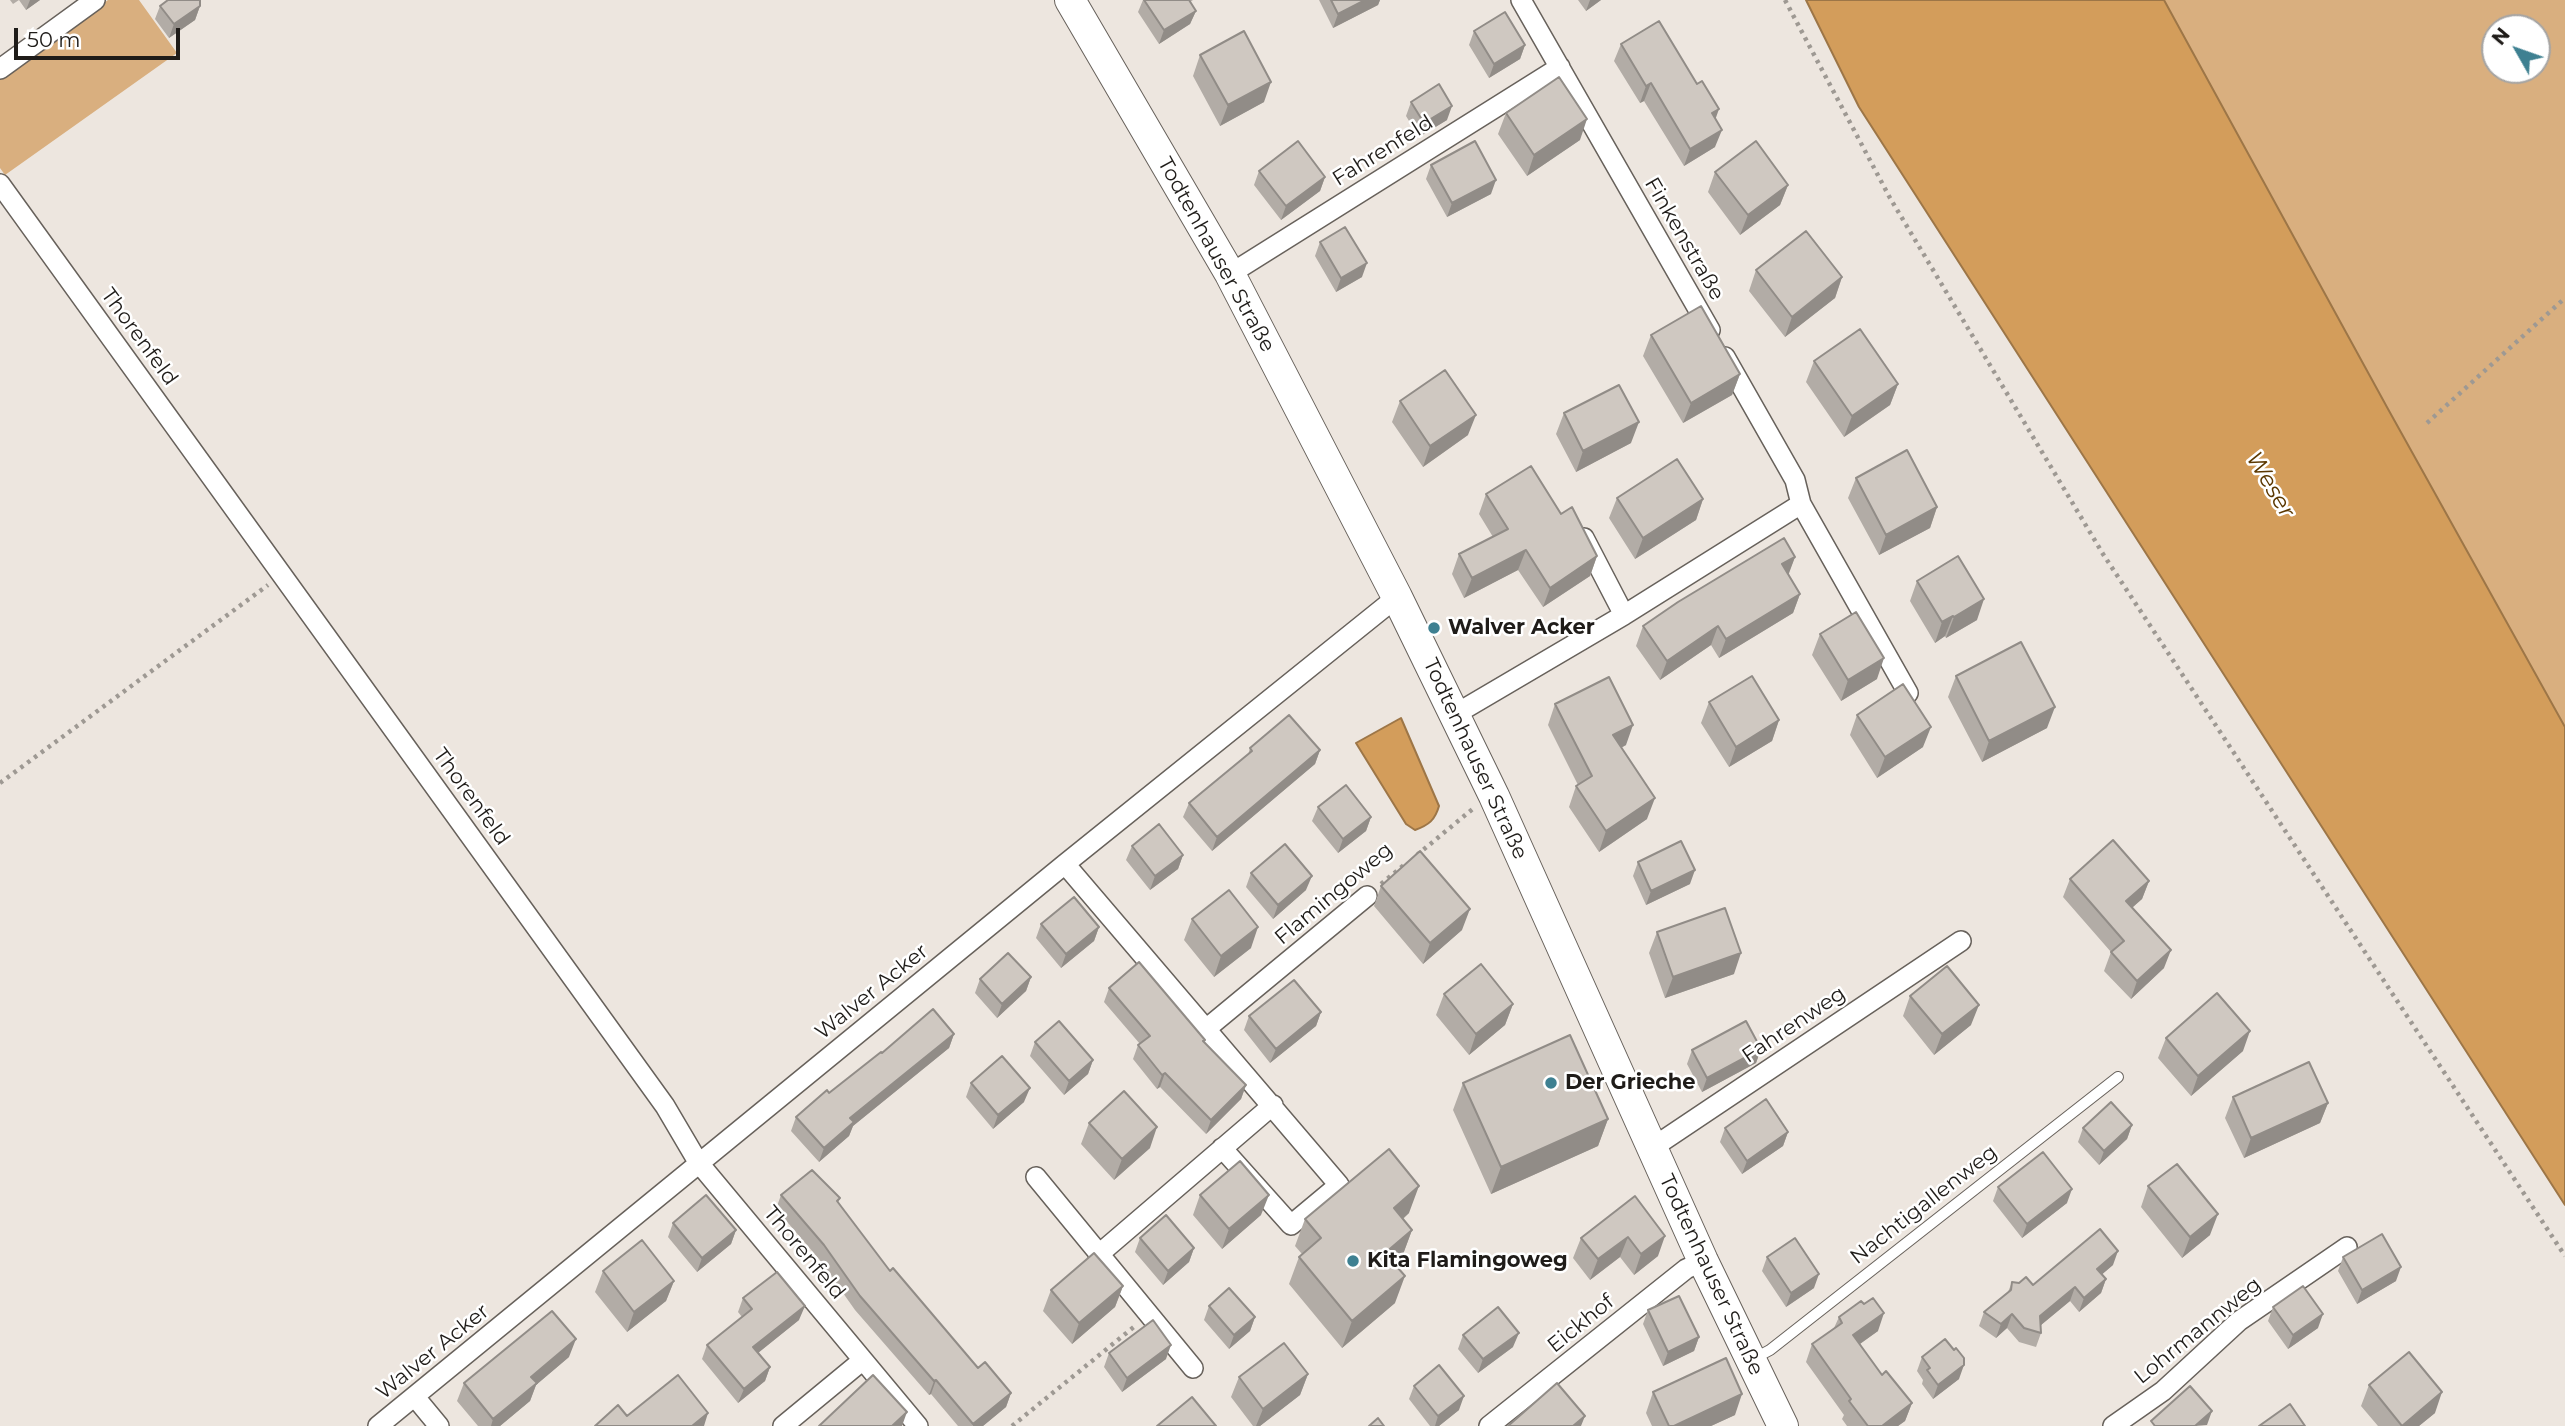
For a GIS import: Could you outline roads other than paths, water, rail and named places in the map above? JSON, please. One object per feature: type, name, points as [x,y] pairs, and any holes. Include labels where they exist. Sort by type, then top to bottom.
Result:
[{"type":"main road","name":"Todtenhauser Straße","points":[[1070,0],[1230,274],[1397,597],[1494,796],[1703,1261],[1783,1426]]},
{"type":"street","points":[[0,69],[95,0]]},
{"type":"street","name":"Finkenstraße","points":[[1521,0],[1795,480],[1801,504],[1908,693]]},
{"type":"street","name":"Fahrenfeld","points":[[1230,274],[1560,67]]},
{"type":"street","name":"Thorenfeld","points":[[0,184],[665,1106],[698,1162],[918,1426]]},
{"type":"street","points":[[1454,715],[1624,615],[1801,504]]},
{"type":"street","points":[[1576,522],[1624,615]]},
{"type":"street","name":"Walver Acker","points":[[378,1426],[698,1162],[1397,597]]},
{"type":"street","points":[[1065,864],[1339,1185],[1291,1225],[1223,1148]]},
{"type":"street","name":"Flamingoweg","points":[[1206,1029],[1367,896]]},
{"type":"street","name":"Fahrenweg","points":[[1652,1148],[1961,941]]},
{"type":"street","points":[[1098,1255],[1273,1105]]},
{"type":"street","points":[[1036,1177],[1193,1367]]},
{"type":"street","name":"Lohrmannweg","points":[[2113,1426],[2163,1391],[2239,1321],[2347,1247]]},
{"type":"street","name":"Eickhof","points":[[1489,1426],[1686,1269],[1703,1261]]},
{"type":"street","points":[[783,1426],[863,1360]]},
{"type":"street","points":[[415,1396],[439,1426]]},
{"type":"lane","name":"Nachtigallenweg","points":[[1750,1360],[1770,1350],[2118,1077]]},
{"type":"water","name":"Weser","points":[[1806,0],[2164,0],[2565,727],[2565,1205],[1859,107]]},
{"type":"water","points":[[1401,718],[1439,806],[1431,821],[1415,830],[1406,824],[1356,743]]},
{"type":"place","name":"Walver Acker","points":[[1434,628]]},
{"type":"place","name":"Der Grieche","points":[[1551,1083]]},
{"type":"place","name":"Kita Flamingoweg","points":[[1353,1261]]}]
